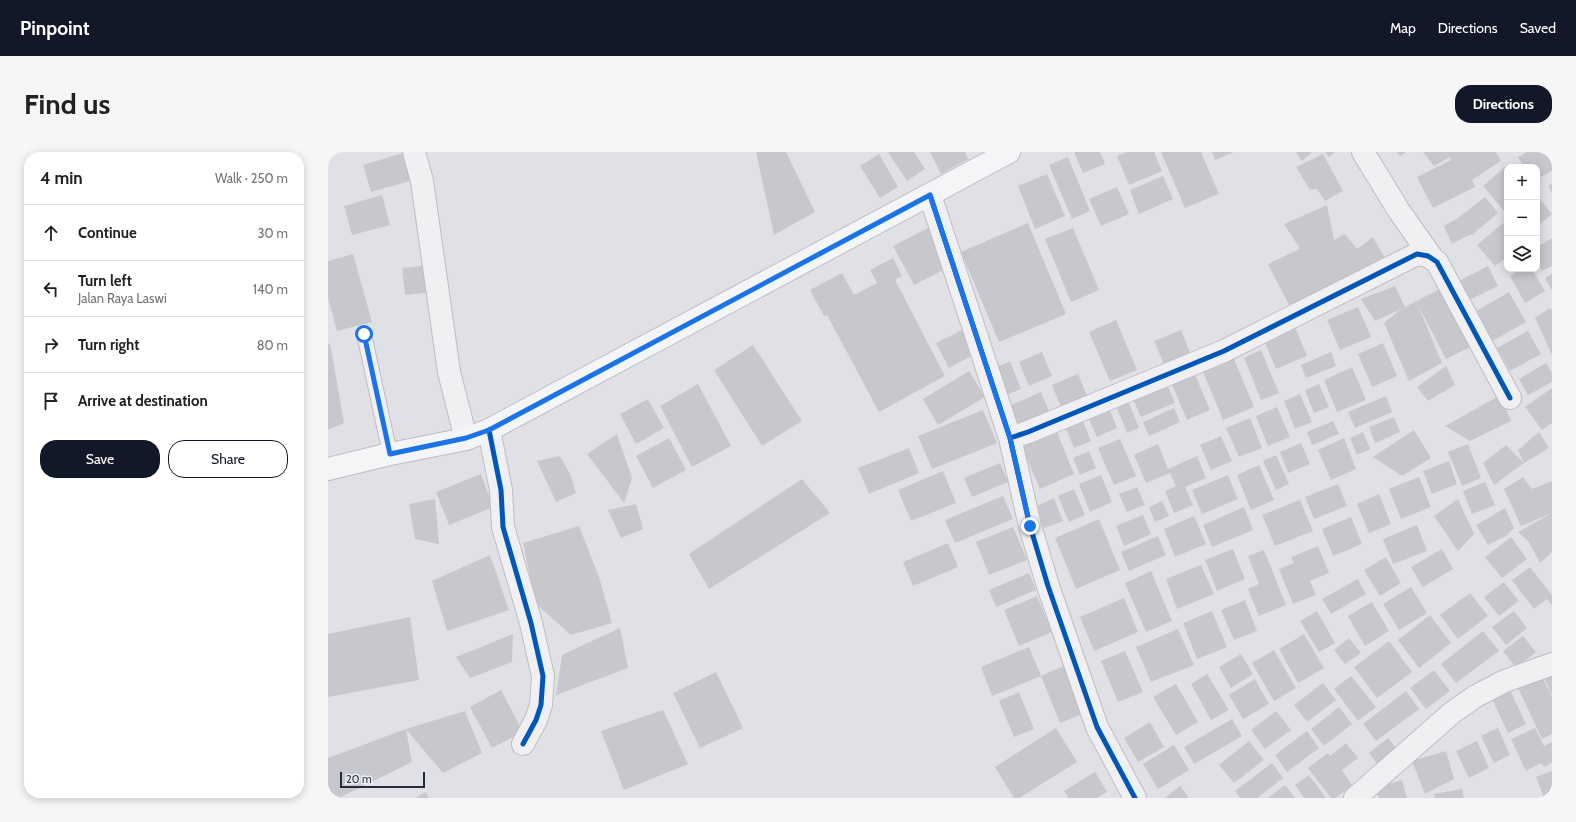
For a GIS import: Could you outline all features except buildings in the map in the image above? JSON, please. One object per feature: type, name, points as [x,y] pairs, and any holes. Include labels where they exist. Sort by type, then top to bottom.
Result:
[{"type":"main road","points":[[328,469],[466,438],[489,430],[1009,152]]},
{"type":"street","points":[[414,152],[422,181],[449,372],[466,438]]},
{"type":"street","points":[[1363,152],[1399,211],[1433,259],[1437,262],[1510,398]]},
{"type":"street","points":[[930,195],[1010,438],[1030,526],[1048,586],[1097,727],[1135,798]]},
{"type":"street","points":[[1010,438],[1028,432],[1224,351],[1411,256],[1418,254],[1433,259]]},
{"type":"street","points":[[489,430],[501,490],[503,527],[531,623],[543,676],[541,705],[536,720],[523,744]]},
{"type":"street","points":[[1355,798],[1447,718],[1476,696],[1505,681],[1552,664]]},
{"type":"lane","points":[[364,334],[390,454]]},
{"type":"cycle path","points":[[930,195],[1010,438],[1030,526],[1048,586],[1097,727],[1135,798]]},
{"type":"cycle path","points":[[1010,438],[1028,432],[1224,351],[1417,254],[1428,256],[1437,262],[1510,398]]},
{"type":"cycle path","points":[[489,430],[501,490],[503,527],[531,623],[543,676],[541,705],[536,720],[523,744]]},
{"type":"route","points":[[364,334],[390,454],[466,438],[489,430],[930,195],[1010,438],[1030,526]]}]
